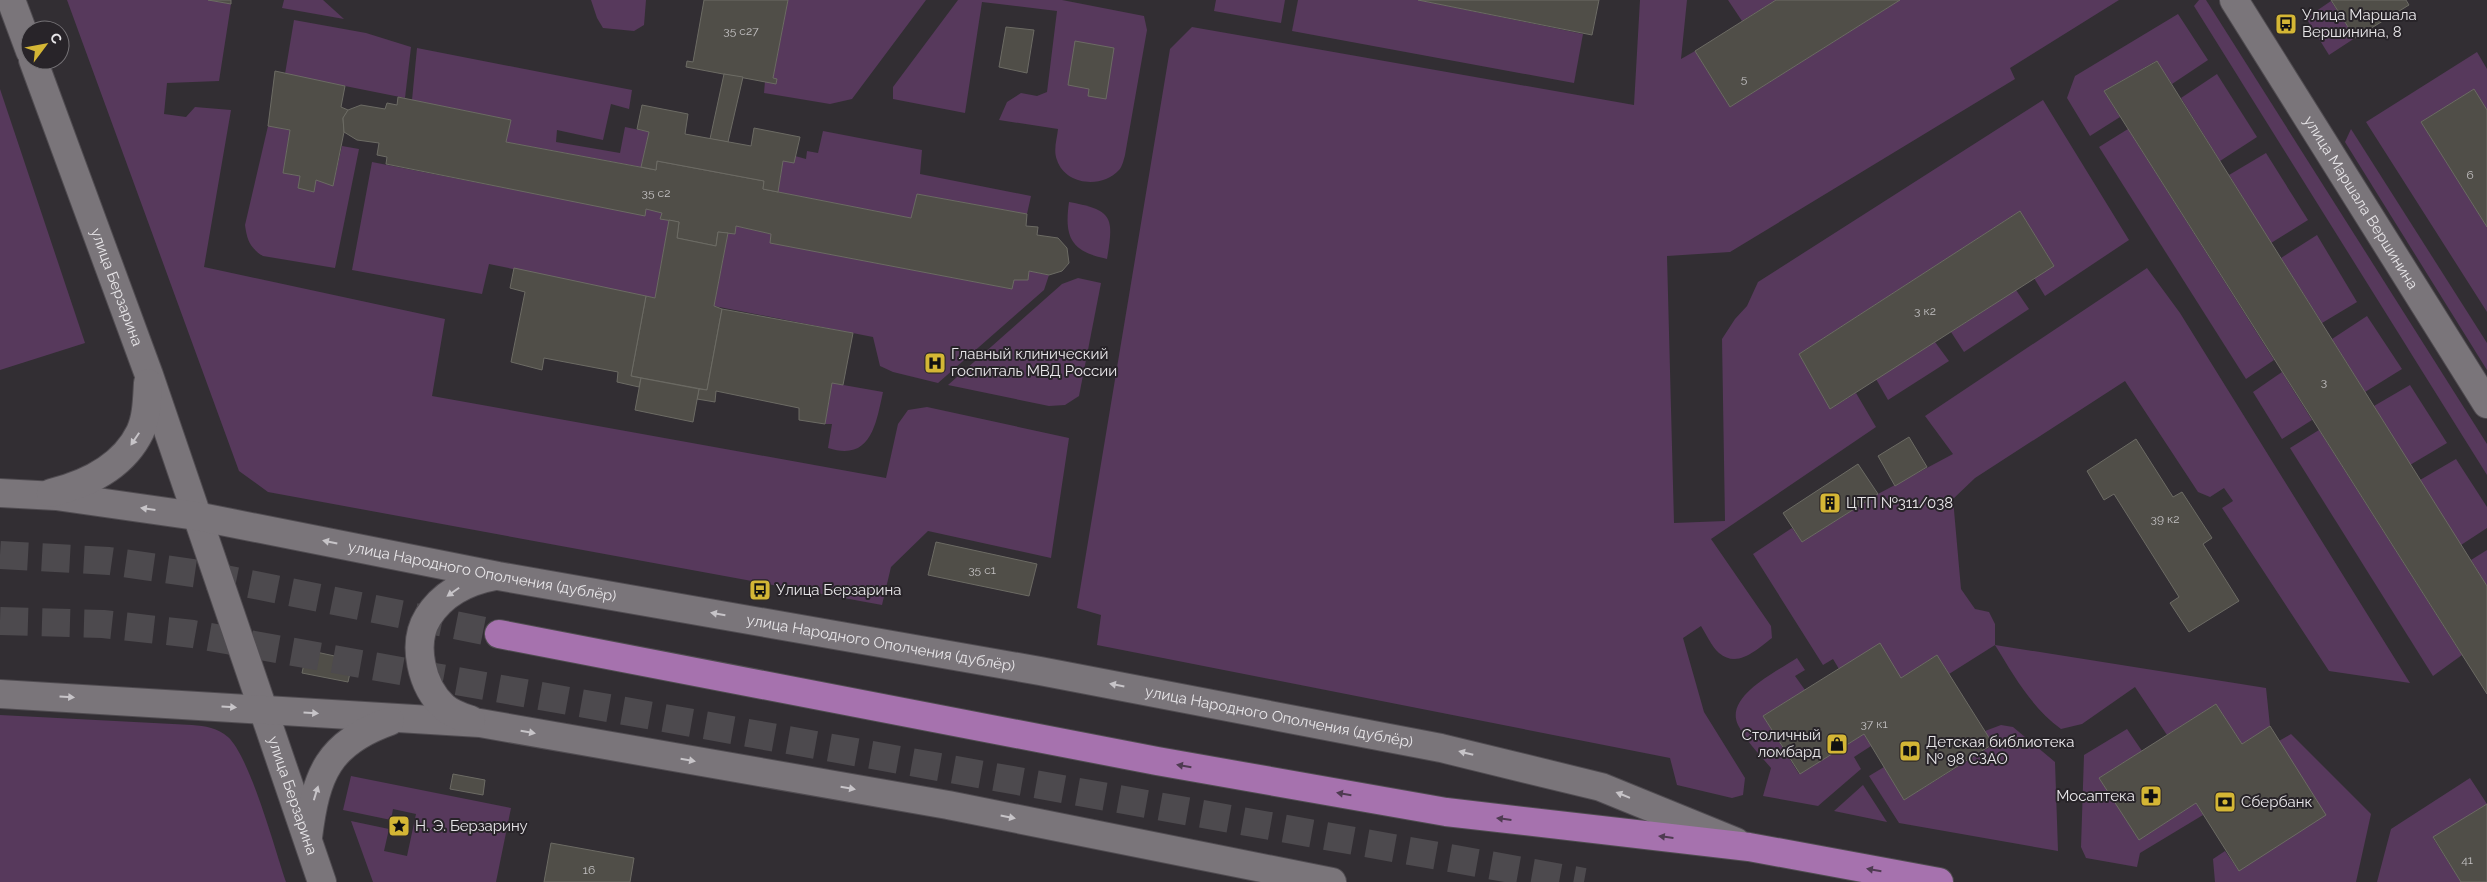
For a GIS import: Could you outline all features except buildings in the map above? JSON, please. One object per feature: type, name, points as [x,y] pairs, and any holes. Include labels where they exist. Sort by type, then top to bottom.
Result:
[{"type":"main road","points":[[499,634],[1156,761],[1446,812],[1749,847],[1939,882]]},
{"type":"street","points":[[11,0],[20,24]]},
{"type":"street","name":"улица Маршала Вершинина","points":[[2234,0],[2487,404]]},
{"type":"street","name":"улица Берзарина","points":[[37,70],[149,375],[322,882]]},
{"type":"street","points":[[40,495],[72,488],[100,475],[123,457],[140,432],[145,413],[149,375]]},
{"type":"street","name":"улица Народного Ополчения (дублёр)","points":[[0,493],[40,495],[196,516],[498,576],[1040,671],[1442,748],[1601,787],[1749,847]]},
{"type":"street","points":[[480,723],[450,711],[443,706],[432,690],[424,674],[420,657],[422,634],[427,618],[440,602],[456,589],[476,580],[498,576]]},
{"type":"street","points":[[0,694],[262,709],[394,720],[480,723],[948,806],[1332,882]]},
{"type":"street","points":[[307,840],[317,789],[333,756],[348,740],[366,729],[394,720]]},
{"type":"shaded area","points":[[67,0],[208,0],[231,4],[219,81],[167,83],[164,114],[186,117],[195,107],[231,110],[204,267],[445,319],[432,396],[886,478],[898,424],[908,410],[927,407],[1069,438],[1051,558],[928,531],[891,567],[882,605],[268,492],[239,471]]},
{"type":"shaded area","points":[[284,0],[323,0],[344,19],[282,8]]},
{"type":"shaded area","points":[[591,0],[646,0],[644,25],[634,31],[603,28],[597,18]]},
{"type":"shaded area","points":[[788,0],[926,0],[852,99],[830,104],[764,93],[765,81],[776,83],[777,79],[773,78]]},
{"type":"shaded area","points":[[958,0],[1062,0],[1144,16],[1147,30],[1125,155],[1119,170],[1112,176],[1094,182],[1076,179],[1068,175],[1061,168],[1057,160],[1055,148],[1058,129],[999,120],[1007,102],[1021,93],[1037,96],[1047,92],[1057,11],[982,2],[965,113],[893,99],[893,87]]},
{"type":"shaded area","points":[[1216,0],[1285,0],[1281,23],[1214,11]]},
{"type":"shaded area","points":[[1298,0],[1418,0],[1583,34],[1574,83],[1292,31]]},
{"type":"shaded area","points":[[1640,0],[1687,0],[1681,59],[1695,51],[1730,107],[1900,0],[2119,0],[2010,68],[2015,79],[1730,252],[1667,256],[1674,523],[1725,521],[1722,339],[1735,319],[1747,306],[1758,282],[2043,100],[2129,240],[2045,296],[2034,278],[2054,266],[2020,211],[1799,354],[1830,409],[1856,393],[1876,427],[1711,539],[1771,626],[1772,638],[1747,656],[1733,659],[1719,653],[1701,626],[1683,638],[1704,712],[1745,778],[1743,795],[1732,798],[1677,785],[1670,758],[1097,645],[1101,615],[1077,608],[1170,49],[1192,27],[1634,105]]},
{"type":"shaded area","points":[[1728,0],[1776,0],[1742,21]]},
{"type":"shaded area","points":[[2199,0],[2206,0],[2487,444],[2487,475],[2194,6]]},
{"type":"shaded area","points":[[2331,1],[2355,38],[2329,55],[2306,18]]},
{"type":"shaded area","points":[[2178,14],[2208,60],[2172,84],[2156,61],[2104,91],[2120,117],[2090,136],[2067,98],[2075,76]]},
{"type":"shaded area","points":[[294,20],[366,33],[411,47],[405,98],[285,74]]},
{"type":"shaded area","points":[[417,48],[632,90],[629,109],[611,104],[603,140],[557,130],[556,142],[620,153],[625,127],[649,132],[641,167],[506,142],[511,120],[412,100]]},
{"type":"shaded area","points":[[2477,52],[2487,69],[2487,110],[2474,89],[2421,122],[2487,227],[2487,312],[2366,122]]},
{"type":"shaded area","points":[[2217,74],[2257,137],[2220,161],[2181,98]]},
{"type":"shaded area","points":[[0,89],[85,343],[0,370]]},
{"type":"shaded area","points":[[268,126],[290,130],[283,173],[300,176],[298,188],[314,192],[316,180],[333,185],[342,146],[359,149],[335,268],[263,256],[250,243],[245,225]]},
{"type":"shaded area","points":[[2128,129],[2274,360],[2246,379],[2099,147]]},
{"type":"shaded area","points":[[2351,129],[2487,343],[2487,370],[2345,142]]},
{"type":"shaded area","points":[[823,131],[922,150],[920,174],[1031,196],[1027,214],[917,194],[911,218],[778,192],[783,161],[795,156],[806,159],[807,151],[818,153]]},
{"type":"shaded area","points":[[2266,153],[2308,220],[2271,243],[2229,175]]},
{"type":"shaded area","points":[[372,162],[644,215],[646,209],[662,213],[661,219],[669,220],[655,298],[489,264],[482,294],[352,270]]},
{"type":"shaded area","points":[[1069,202],[1094,208],[1102,212],[1107,218],[1110,225],[1110,233],[1107,259],[1085,252],[1073,241],[1069,234],[1068,225]]},
{"type":"shaded area","points":[[736,226],[771,234],[771,243],[1012,289],[1014,280],[1028,280],[1029,271],[1049,275],[1044,290],[938,383],[893,372],[880,366],[873,337],[714,306],[728,233],[735,234]]},
{"type":"shaded area","points":[[2317,235],[2357,302],[2322,323],[2281,258]]},
{"type":"shaded area","points":[[2147,268],[2180,313],[2410,683],[2329,671],[2222,508],[2233,501],[2224,488],[2210,497],[2198,492],[2125,381],[1975,478],[1953,499],[1961,589],[1975,609],[1989,612],[1995,624],[1995,645],[1949,674],[1937,655],[1901,678],[1839,669],[1833,659],[1823,665],[1753,554],[1792,528],[1802,542],[1878,494],[1953,454],[1925,416]]},
{"type":"shaded area","points":[[1078,278],[1101,283],[1079,396],[1065,405],[1049,406],[948,385],[1062,284]]},
{"type":"shaded area","points":[[2016,290],[2029,309],[1964,352],[1951,332]]},
{"type":"shaded area","points":[[2367,316],[2402,369],[2365,392],[2332,339]]},
{"type":"shaded area","points":[[1935,342],[1949,361],[1888,400],[1876,379]]},
{"type":"shaded area","points":[[2282,372],[2312,420],[2282,439],[2253,392]]},
{"type":"shaded area","points":[[832,383],[883,392],[874,427],[869,437],[854,450],[842,451],[828,448],[832,424],[825,424]]},
{"type":"shaded area","points":[[2410,385],[2447,443],[2410,465],[2374,406]]},
{"type":"shaded area","points":[[2319,430],[2462,655],[2433,676],[2290,448]]},
{"type":"shaded area","points":[[2456,459],[2487,507],[2487,528],[2461,545],[2420,480]]},
{"type":"shaded area","points":[[2487,550],[2487,586],[2471,560]]},
{"type":"shaded area","points":[[1995,645],[2266,688],[2270,726],[2242,744],[2216,704],[2167,735],[2135,687],[2082,724],[2061,729],[2032,701]]},
{"type":"shaded area","points":[[1797,658],[1805,670],[1795,676],[1805,690],[1763,716],[1799,774],[1864,734],[1871,746],[1854,757],[1861,769],[1818,806],[1763,796],[1771,768],[1745,737],[1738,725],[1736,714],[1739,704],[1755,685]]},
{"type":"shaded area","points":[[0,715],[192,725],[220,731],[228,737],[245,764],[261,805],[286,882],[0,882]]},
{"type":"shaded area","points":[[2001,725],[2013,727],[2055,762],[2058,851],[1899,823],[1869,776],[1884,767],[1904,800],[1993,745],[1985,731]]},
{"type":"shaded area","points":[[2127,729],[2142,751],[2099,778],[2139,840],[2196,803],[2203,815],[2140,853],[2137,867],[2086,858],[2081,847],[2084,755]]},
{"type":"shaded area","points":[[2291,734],[2371,814],[2356,882],[2215,882],[2213,859],[2225,851],[2239,871],[2279,741]]},
{"type":"shaded area","points":[[351,776],[511,808],[496,882],[373,882],[351,821],[389,829],[384,851],[407,856],[416,814],[393,809],[391,820],[343,810]]},
{"type":"shaded area","points":[[2470,778],[2487,804],[2433,838],[2461,882],[2377,882],[2391,829]]},
{"type":"shaded area","points":[[1863,785],[1887,822],[1834,811]]},
{"type":"tunnel","points":[[0,555],[109,561],[200,574],[499,634]]},
{"type":"tunnel","points":[[0,621],[103,624],[193,634],[1584,882]]},
{"type":"place","name":"Улица Маршала Вершинина, 8","points":[[2286,24]]},
{"type":"place","name":"Главный клинический госпиталь МВД России","points":[[935,363]]},
{"type":"place","name":"ЦТП №311/038","points":[[1830,503]]},
{"type":"place","name":"Улица Берзарина","points":[[760,590]]},
{"type":"place","name":"Столичный ломбард","points":[[1837,744]]},
{"type":"place","name":"Детская библиотека № 98 СЗАО","points":[[1910,751]]},
{"type":"place","name":"Мосаптека","points":[[2151,796]]},
{"type":"place","name":"Сбербанк","points":[[2225,802]]},
{"type":"place","name":"Н. Э. Берзарину","points":[[399,826]]}]
